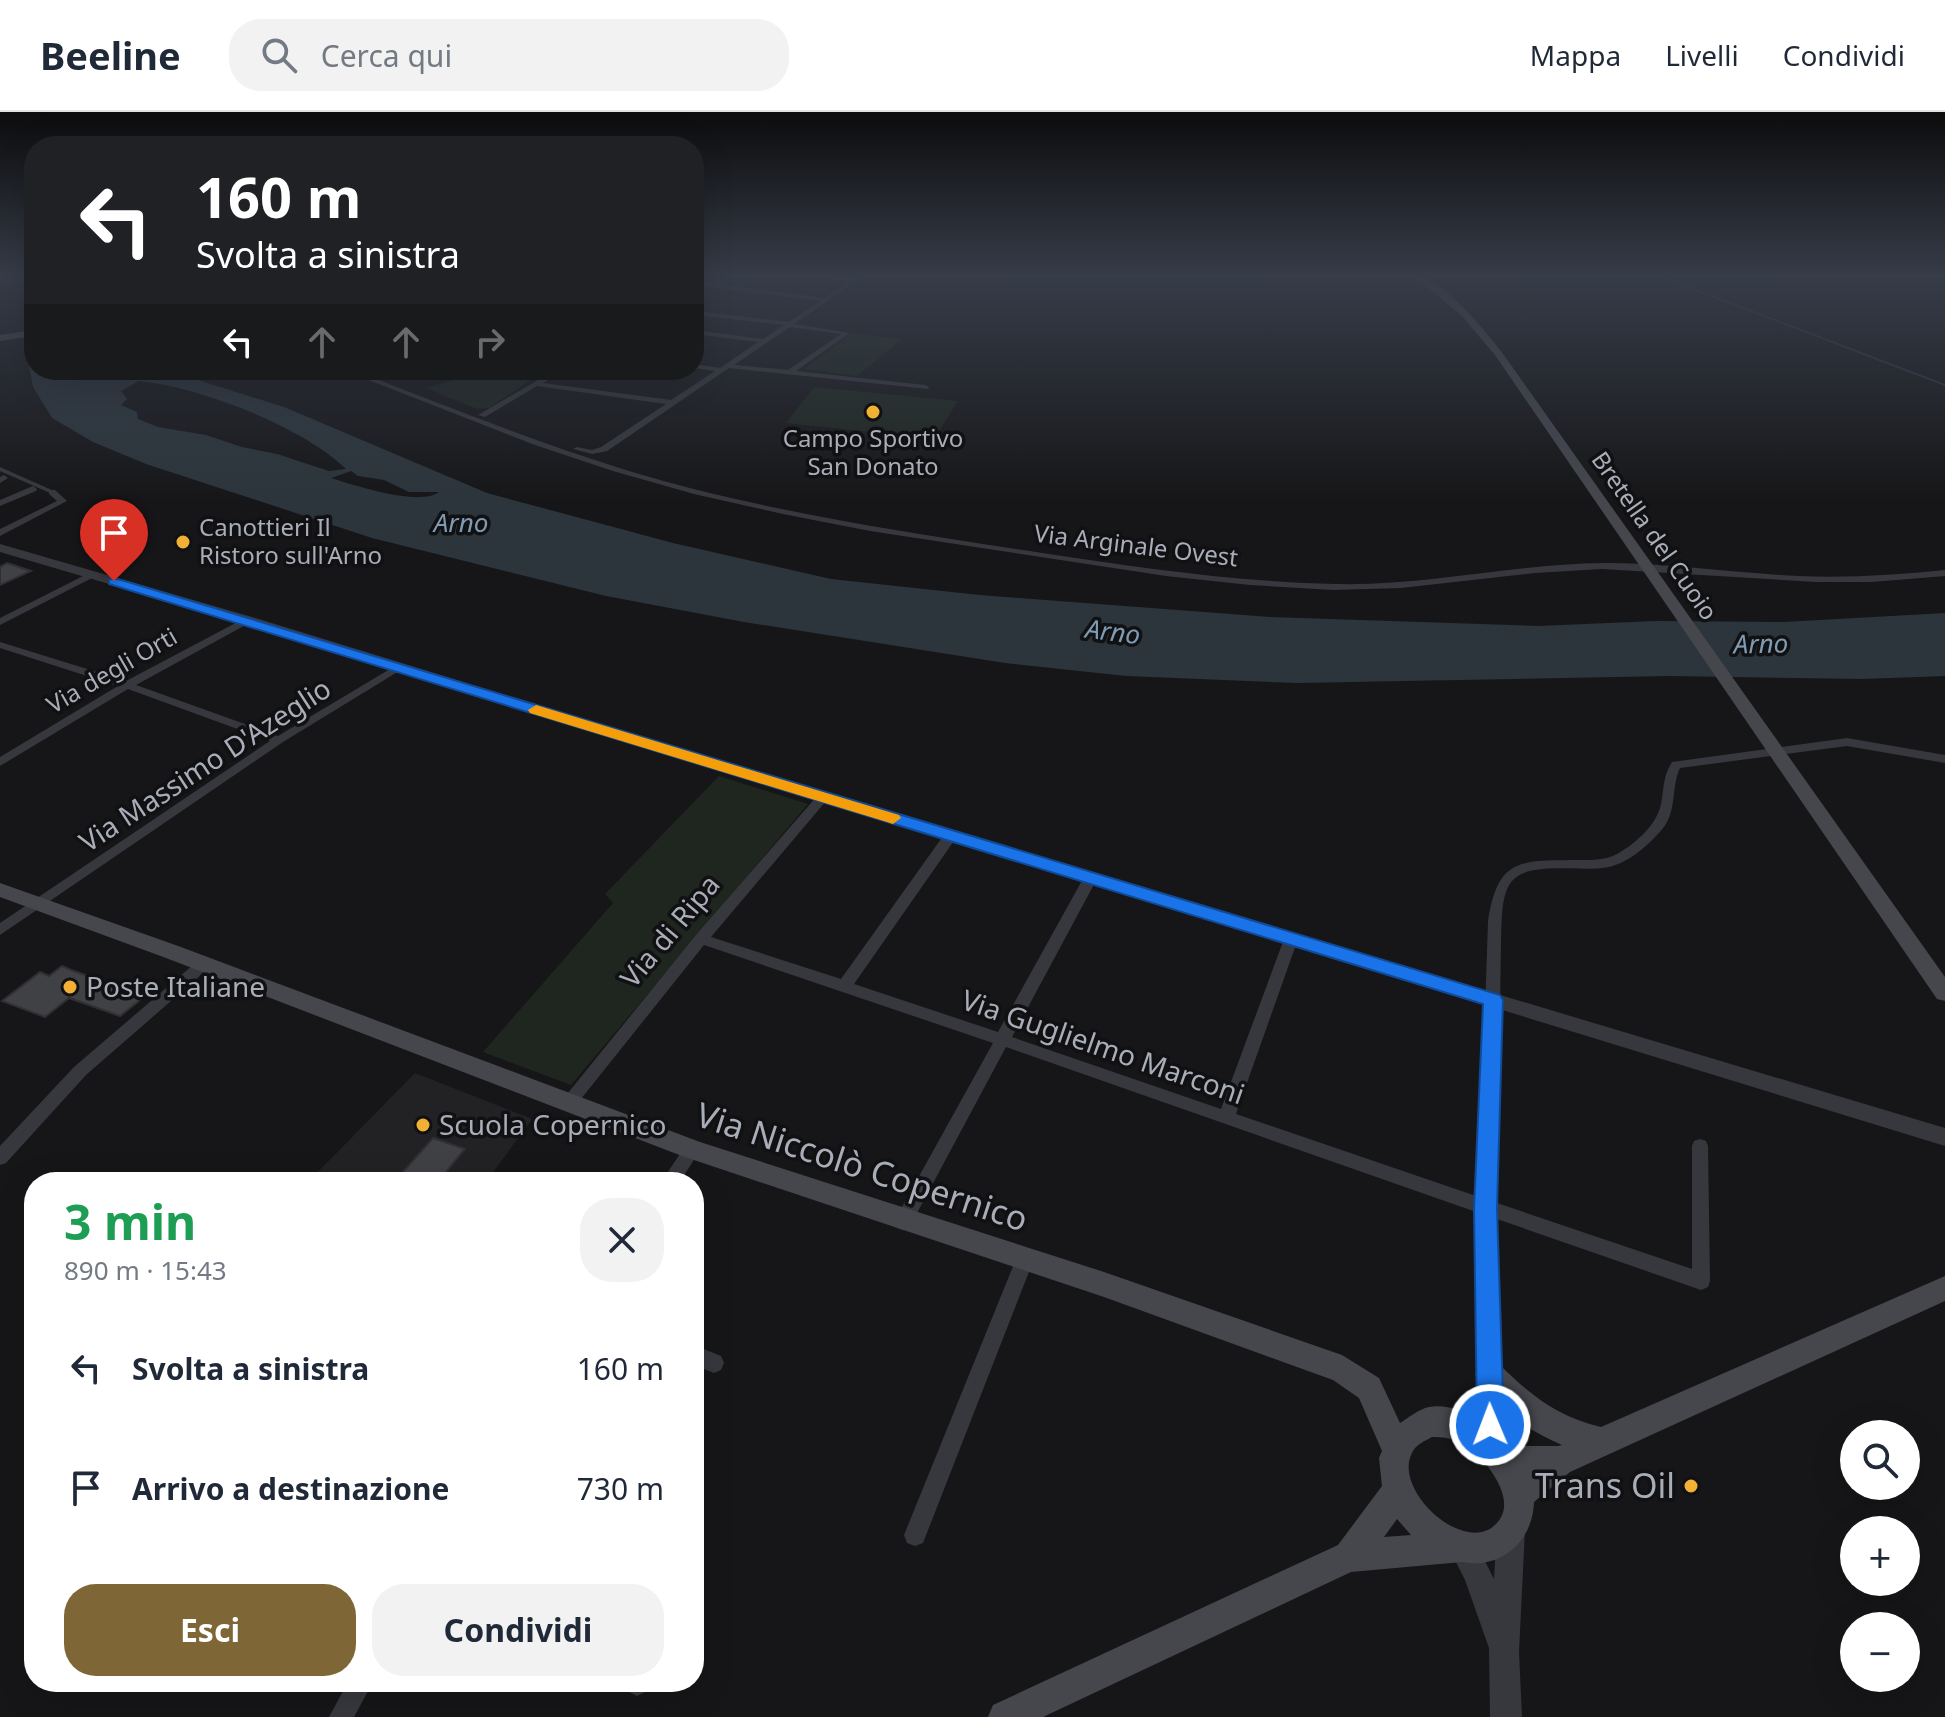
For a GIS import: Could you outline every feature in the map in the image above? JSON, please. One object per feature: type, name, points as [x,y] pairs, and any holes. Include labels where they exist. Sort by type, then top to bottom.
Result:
[{"type":"main road","name":"Bretella del Cuoio","points":[[1497,352],[1945,993]]},
{"type":"main road","name":"Via Niccolò Copernico","points":[[0,890],[205,963],[692,1150],[903,1222],[1025,1259],[1351,1373],[1375,1398],[1396,1448]]},
{"type":"main road","points":[[1518,1496],[1559,1461],[1945,1288]]},
{"type":"main road","points":[[1489,1374],[1516,1403],[1539,1421],[1573,1436],[1602,1442]]},
{"type":"main road","points":[[1005,1717],[1349,1556],[1490,1545],[1511,1529],[1517,1514],[1518,1496],[1498,1454],[1461,1426],[1429,1422],[1415,1427],[1396,1448],[1393,1466],[1397,1488],[1406,1507],[1421,1524],[1439,1538],[1462,1546]]},
{"type":"main road","points":[[1498,1454],[1559,1461]]},
{"type":"main road","points":[[1349,1556],[1384,1512],[1397,1488]]},
{"type":"street","points":[[396,380],[482,415],[592,452],[604,449],[748,352]]},
{"type":"street","points":[[790,372],[819,352]]},
{"type":"street","points":[[704,367],[790,372],[925,387]]},
{"type":"street","name":"Via Arginale Ovest","points":[[372,380],[461,415],[657,482],[846,523],[1164,572],[1337,587],[1448,582],[1557,568],[1606,566],[1801,579],[1945,573]]},
{"type":"street","points":[[482,415],[543,380]]},
{"type":"street","points":[[536,384],[673,403]]},
{"type":"street","points":[[0,533],[63,501],[52,492],[1,476]]},
{"type":"street","points":[[0,503],[33,489]]},
{"type":"street","points":[[0,548],[247,620],[822,798],[1945,1137]]},
{"type":"street","points":[[0,622],[91,575]]},
{"type":"street","name":"Via degli Orti","points":[[0,762],[127,685],[247,620]]},
{"type":"street","points":[[0,645],[127,685],[279,740]]},
{"type":"street","name":"Via Massimo D'Azeglio","points":[[0,930],[279,740],[399,668]]},
{"type":"street","points":[[1498,1454],[1489,1404],[1485,1209],[1495,930],[1500,891],[1507,878],[1518,871],[1541,865],[1618,859],[1656,828],[1669,806],[1671,771],[1676,765],[1847,742],[1945,759]]},
{"type":"street","name":"Via di Ripa","points":[[567,1104],[701,939],[822,798]]},
{"type":"street","points":[[845,985],[951,835]]},
{"type":"street","points":[[903,1222],[1091,877]]},
{"type":"street","name":"Via Guglielmo Marconi","points":[[701,939],[1004,1038],[1485,1209],[1701,1281],[1700,1146]]},
{"type":"street","points":[[1226,1118],[1291,939]]},
{"type":"street","points":[[0,1158],[80,1071],[205,963]]},
{"type":"street","points":[[677,1172],[692,1150]]},
{"type":"street","points":[[915,1535],[1025,1259]]},
{"type":"street","points":[[704,1359],[714,1363]]},
{"type":"street","points":[[1461,1426],[1489,1404]]},
{"type":"street","points":[[1506,1717],[1504,1652],[1511,1529]]},
{"type":"street","points":[[1462,1546],[1477,1573],[1504,1652]]},
{"type":"street","points":[[341,1717],[355,1692]]},
{"type":"shaded area","points":[[827,352],[886,352],[857,376],[804,369]]},
{"type":"shaded area","points":[[453,380],[531,380],[489,408],[477,409],[426,388]]},
{"type":"shaded area","name":"Campo Sportivo San Donato","points":[[814,387],[958,401],[934,439],[786,423]]},
{"type":"shaded area","points":[[719,776],[808,804],[571,1085],[483,1052],[613,903],[605,894]]},
{"type":"shaded area","points":[[415,1073],[532,1119],[493,1172],[318,1172]]},
{"type":"water","name":"Arno","points":[[32,380],[198,380],[284,407],[487,493],[673,543],[831,579],[980,595],[1270,617],[1538,626],[1656,621],[1784,622],[1945,613],[1945,676],[1862,679],[1668,676],[1297,683],[1126,676],[1005,663],[744,622],[606,596],[372,538],[146,464],[93,442],[52,418]],"holes":[[[139,381],[220,400],[278,424],[327,453],[346,469],[329,471],[206,435],[158,427],[138,419],[137,412],[121,405],[127,399],[121,391]],[[351,471],[358,476],[384,480],[409,492],[439,492],[430,496],[402,496],[331,478]]]},
{"type":"building","points":[[7,563],[31,571],[0,585],[0,567]]},
{"type":"building","name":"Poste Italiane","points":[[62,966],[145,996],[120,1016],[69,998],[45,1017],[2,1001],[40,972],[49,976]]},
{"type":"building","points":[[433,1138],[465,1149],[446,1172],[403,1172]]},
{"type":"waterway","points":[[1858,352],[1945,385]]},
{"type":"slow traffic","points":[[536,710],[893,818]]},
{"type":"place","name":"Campo Sportivo San Donato","points":[[873,412]]},
{"type":"place","name":"Canottieri Il Ristoro sull'Arno","points":[[183,542]]},
{"type":"place","name":"Poste Italiane","points":[[70,987]]},
{"type":"place","name":"Scuola Copernico","points":[[423,1125]]},
{"type":"place","name":"Trans Oil","points":[[1691,1486]]},
{"type":"route","points":[[114,581],[1493,1000],[1485,1209],[1490,1425]]}]
